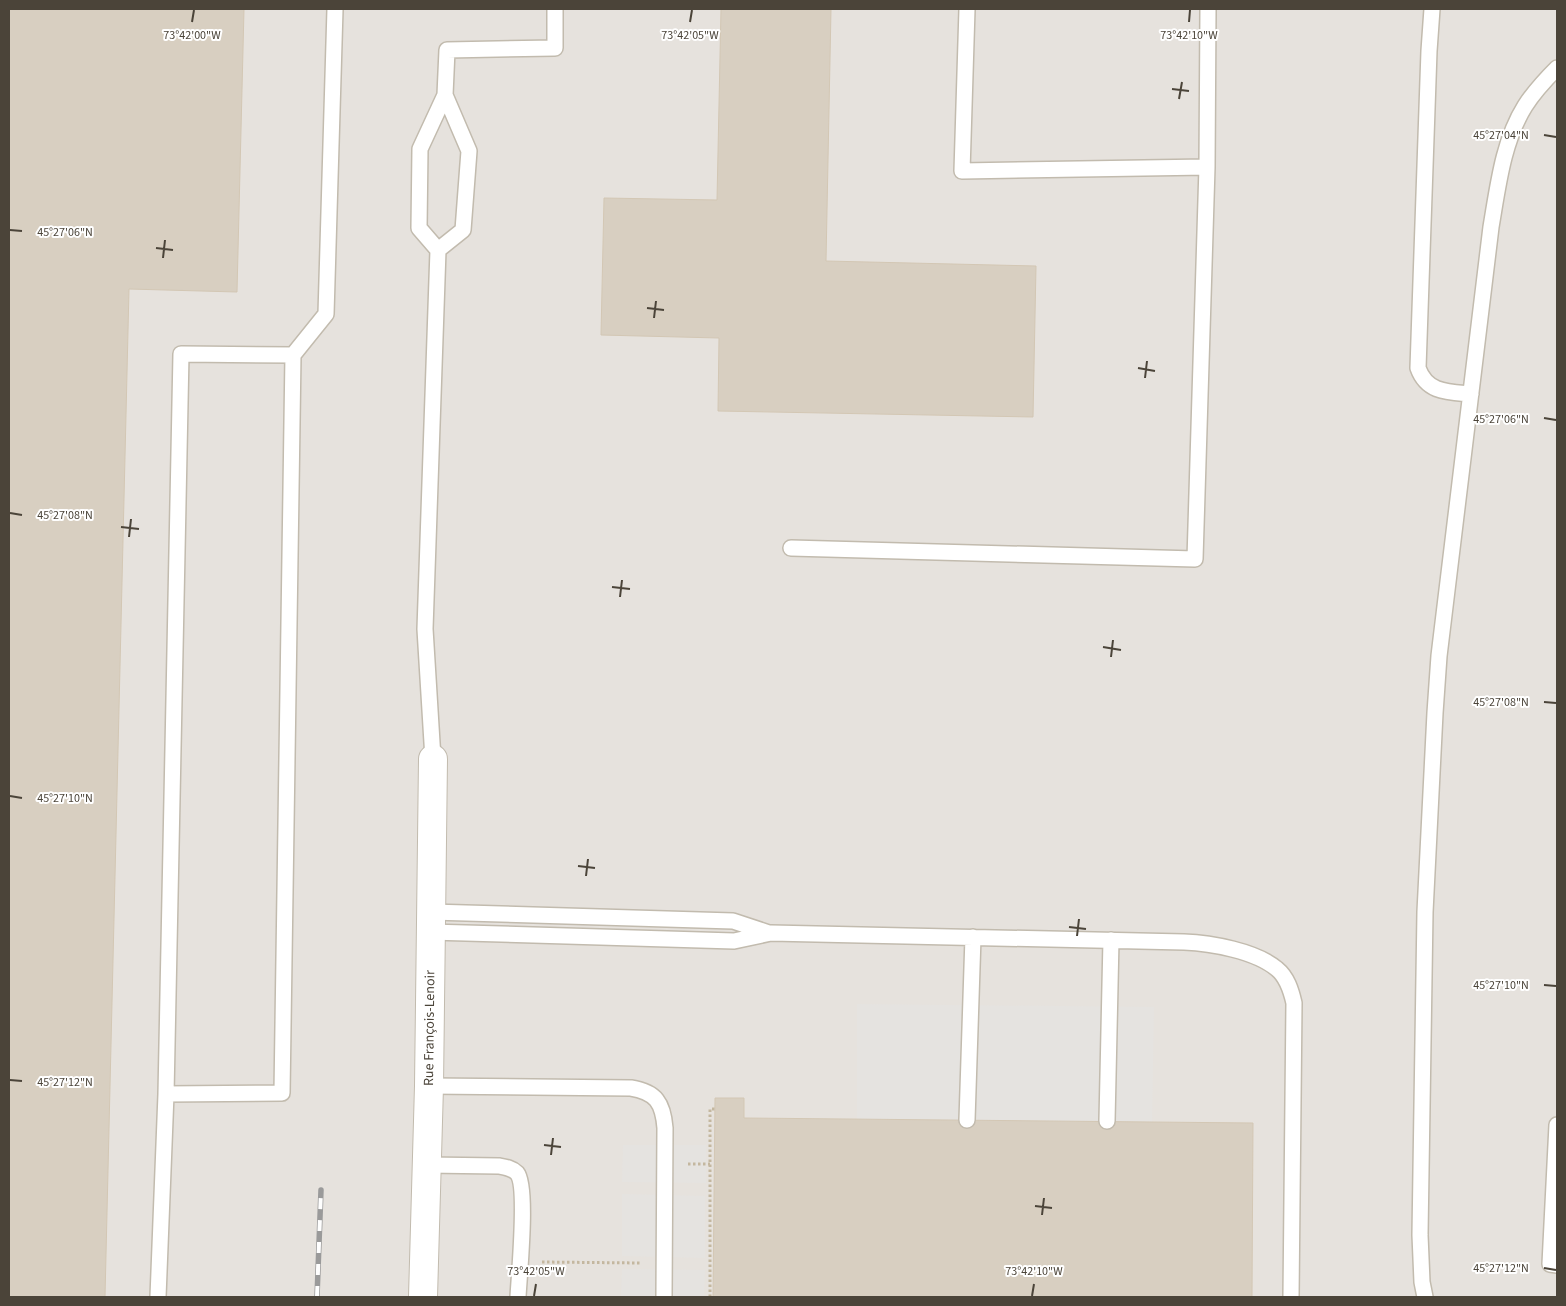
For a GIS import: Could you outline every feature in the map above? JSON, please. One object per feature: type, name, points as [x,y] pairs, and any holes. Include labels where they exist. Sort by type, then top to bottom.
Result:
[{"type":"street","name":"Rue François-Lenoir","points":[[423,1297],[429,1086],[433,759]]},
{"type":"lane","points":[[166,1094],[282,1092],[293,355],[326,314],[336,9]]},
{"type":"lane","points":[[433,759],[425,629],[438,250],[419,228],[420,149],[445,95],[447,50],[554,48],[555,9]]},
{"type":"lane","points":[[968,9],[962,171],[1207,167]]},
{"type":"lane","points":[[791,548],[1195,559],[1207,167],[1208,9]]},
{"type":"lane","points":[[1432,9],[1428,70],[1418,368],[1424,380],[1436,389],[1471,394]]},
{"type":"lane","points":[[1425,1297],[1422,1282],[1420,1235],[1425,912],[1430,783],[1439,656],[1491,227],[1502,163],[1525,106],[1557,68]]},
{"type":"lane","points":[[438,250],[463,230],[469,151],[445,95]]},
{"type":"lane","points":[[158,1297],[166,1094],[181,354],[293,355]]},
{"type":"lane","points":[[430,922],[733,920],[771,933],[1200,943],[1242,952],[1262,960],[1276,968],[1284,976],[1291,989],[1295,1013],[1291,1297]]},
{"type":"lane","points":[[967,1120],[973,937]]},
{"type":"lane","points":[[1107,1121],[1111,940]]},
{"type":"lane","points":[[429,1086],[631,1088],[643,1090],[653,1096],[661,1104],[664,1128],[664,1297]]},
{"type":"lane","points":[[1557,1125],[1550,1264],[1557,1265]]},
{"type":"lane","points":[[427,1165],[499,1166],[508,1167],[516,1173],[520,1182],[522,1211],[518,1297]]},
{"type":"path","points":[[710,1297],[710,1109],[715,1109]]},
{"type":"path","points":[[562,1262],[646,1263]]},
{"type":"shaded area","points":[[9,9],[1557,9],[1557,1297],[9,1297]]},
{"type":"shaded area","points":[[857,1004],[1154,1007],[1152,1122],[857,1119]]},
{"type":"shaded area","points":[[623,1145],[706,1145],[706,1183],[622,1182]]},
{"type":"shaded area","points":[[622,1194],[705,1196],[705,1258],[622,1256]]},
{"type":"shaded area","points":[[622,1269],[705,1270],[704,1297],[621,1297]]},
{"type":"building","points":[[9,9],[244,9],[237,292],[129,289],[105,1297],[9,1297]]},
{"type":"building","points":[[721,9],[831,9],[826,261],[1036,266],[1033,417],[718,411],[719,338],[601,335],[604,198],[717,200]]},
{"type":"building","points":[[715,1098],[744,1098],[744,1118],[1253,1123],[1252,1297],[713,1297]]},
{"type":"railway","points":[[317,1297],[321,1190]]}]
